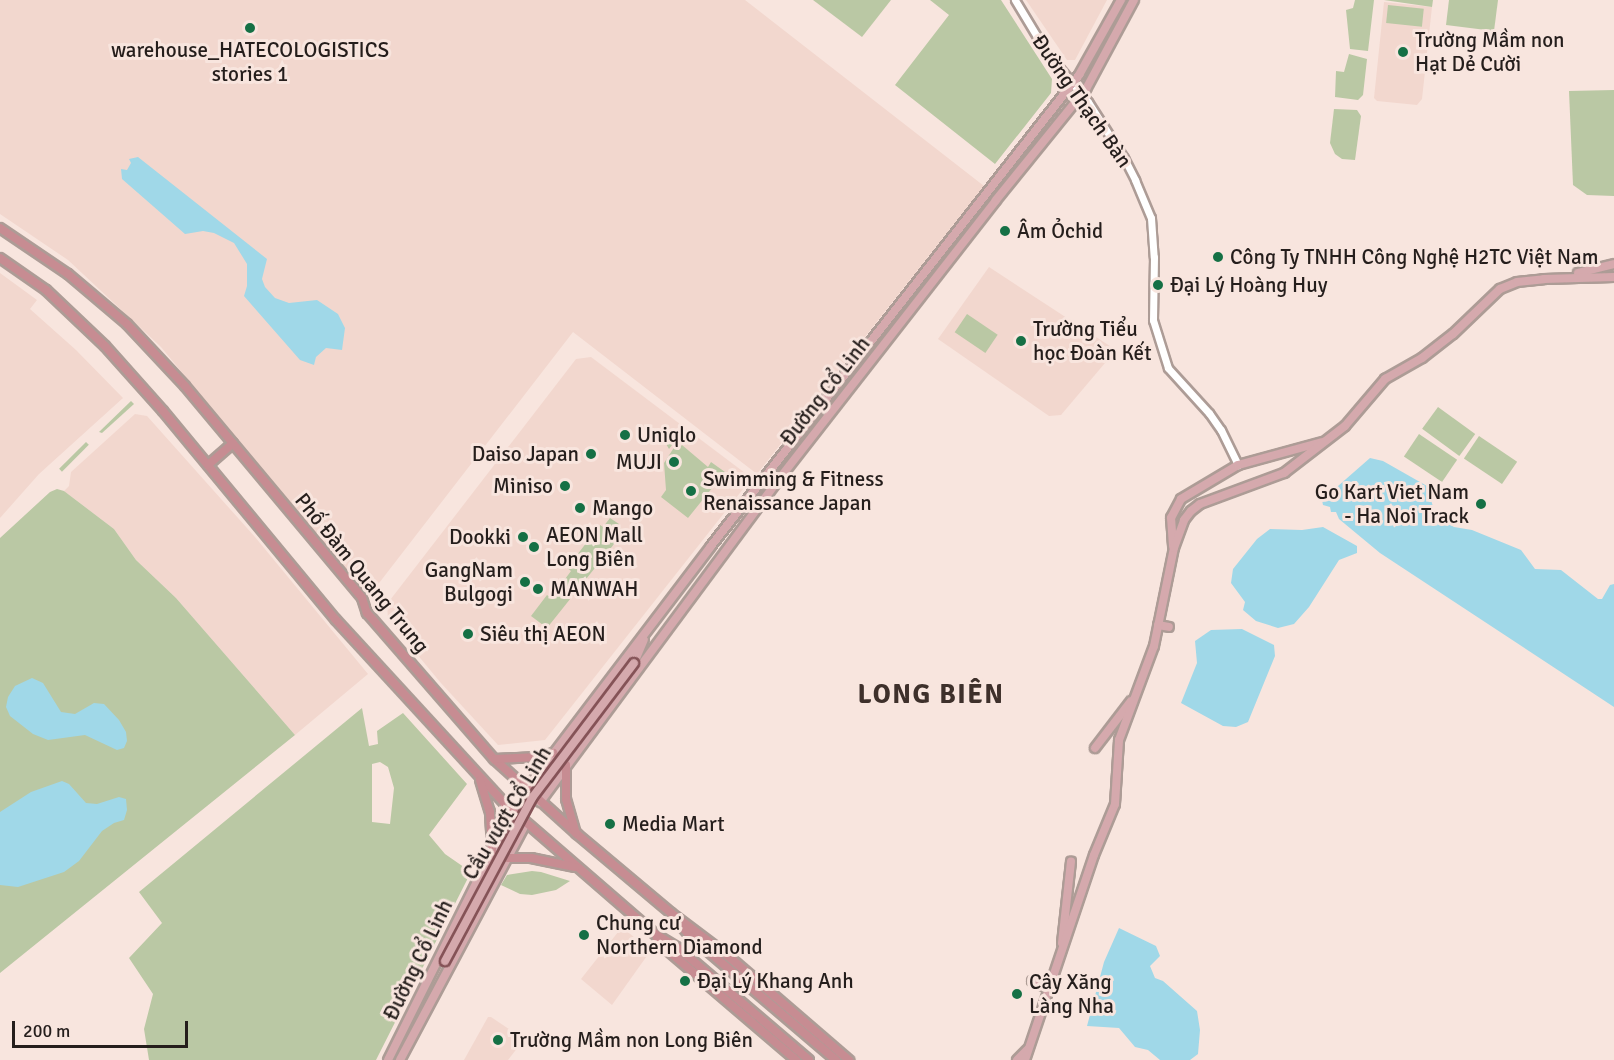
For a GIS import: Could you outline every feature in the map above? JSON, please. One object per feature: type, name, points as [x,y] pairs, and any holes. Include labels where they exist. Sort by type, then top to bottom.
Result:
[{"type":"highway","name":"Phố Đàm Quang Trung","points":[[0,228],[68,274],[127,324],[187,388],[362,598],[367,613],[494,759],[526,790],[671,913],[689,935],[725,959]]},
{"type":"highway","name":"Phố Đàm Quang Trung","points":[[0,258],[46,290],[101,342],[208,465],[336,620],[512,811],[655,934],[678,948],[708,979]]},
{"type":"highway","points":[[208,465],[233,443]]},
{"type":"highway","points":[[494,759],[539,757],[553,753]]},
{"type":"highway","points":[[566,765],[566,800],[577,834]]},
{"type":"highway","points":[[478,776],[490,812],[492,850]]},
{"type":"highway","points":[[507,858],[531,858],[576,867]]},
{"type":"highway","points":[[725,959],[781,1002],[849,1060]]},
{"type":"highway","points":[[725,959],[836,1060]]},
{"type":"highway","points":[[708,979],[796,1060]]},
{"type":"highway","points":[[708,979],[809,1060]]},
{"type":"main road","name":"Đường Thạch Bàn","points":[[1015,0],[1047,53],[1082,95],[1124,158],[1151,218],[1154,257],[1153,320],[1167,368],[1209,412],[1221,430],[1238,465]]},
{"type":"main road","name":"Đường Cổ Linh","points":[[526,790],[649,628],[1072,84],[1089,60],[1121,0]]},
{"type":"main road","name":"Đường Cổ Linh","points":[[540,802],[660,638],[989,209],[1082,95],[1109,51],[1134,0]]},
{"type":"main road","points":[[1566,276],[1614,264]]},
{"type":"main road","points":[[1024,1060],[1094,855],[1115,804],[1119,740],[1154,646],[1174,548],[1184,520],[1195,507],[1284,472],[1326,441],[1357,414],[1385,379],[1422,358],[1453,334],[1500,289],[1517,282],[1566,276],[1614,276]]},
{"type":"main road","points":[[1174,548],[1170,528],[1177,504],[1238,465],[1326,441]]},
{"type":"main road","points":[[1158,625],[1169,627]]},
{"type":"main road","name":"Cầu vượt Cổ Linh","points":[[634,663],[649,628]]},
{"type":"main road","name":"Cầu vượt Cổ Linh","points":[[430,1000],[445,961],[532,798],[634,663],[660,638]]},
{"type":"main road","points":[[1095,748],[1134,698]]},
{"type":"main road","points":[[553,753],[566,765]]},
{"type":"main road","name":"Đường Cổ Linh","points":[[388,1060],[512,811]]},
{"type":"main road","name":"Đường Cổ Linh","points":[[400,1060],[526,823]]},
{"type":"main road","points":[[492,850],[507,858]]},
{"type":"main road","points":[[1060,958],[1071,861]]},
{"type":"main road","name":"Cầu vượt Cổ Linh","points":[[421,995],[445,961]]},
{"type":"main road","points":[[1032,981],[1050,989]]},
{"type":"main road","points":[[1017,1060],[1029,1049]]},
{"type":"shaded area","points":[[0,0],[745,0],[984,186],[757,474],[573,332],[376,587],[361,590],[161,347],[68,260],[0,214]]},
{"type":"shaded area","points":[[1026,0],[1107,0],[1075,60],[1067,60]]},
{"type":"shaded area","name":"Trường Mầm non Hạt Dẻ Cười","points":[[1384,2],[1432,7],[1422,99],[1417,105],[1377,101],[1374,98]]},
{"type":"shaded area","name":"Trường Tiểu học Đoàn Kết","points":[[989,267],[1116,350],[1061,415],[1049,416],[938,339]]},
{"type":"shaded area","points":[[0,273],[37,300],[30,309],[76,350],[123,398],[39,474],[0,518]]},
{"type":"shaded area","points":[[591,357],[749,476],[747,484],[545,740],[498,745],[440,682],[388,619],[387,604],[576,359]]},
{"type":"shaded area","points":[[135,414],[147,416],[255,537],[368,674],[295,735],[176,598],[136,560],[114,529],[64,491],[69,486],[71,472]]},
{"type":"shaded area","points":[[622,927],[648,949],[649,953],[612,1005],[581,979]]},
{"type":"shaded area","name":"Trường Mầm non Long Biên","points":[[488,1017],[521,1037],[522,1042],[508,1060],[464,1060]]},
{"type":"green space","points":[[813,0],[891,0],[862,37]]},
{"type":"green space","points":[[930,0],[1001,0],[1052,79],[1051,93],[995,164],[895,85],[949,15]]},
{"type":"green space","points":[[1355,0],[1374,0],[1368,51],[1350,49],[1346,10],[1353,8]]},
{"type":"green space","points":[[1384,0],[1433,0],[1432,7]]},
{"type":"green space","points":[[1449,0],[1498,0],[1494,31],[1446,25]]},
{"type":"green space","points":[[1388,5],[1424,9],[1422,27],[1386,23]]},
{"type":"green space","points":[[1349,54],[1367,59],[1363,95],[1358,100],[1335,97],[1336,71],[1344,72]]},
{"type":"green space","points":[[1614,90],[1614,196],[1587,195],[1573,185],[1569,91]]},
{"type":"green space","points":[[1334,109],[1357,110],[1361,116],[1355,160],[1342,159],[1335,154],[1330,143]]},
{"type":"green space","points":[[967,314],[998,335],[985,353],[955,332]]},
{"type":"green space","points":[[131,401],[134,404],[102,433],[99,432]]},
{"type":"green space","points":[[1438,407],[1475,434],[1459,456],[1422,429]]},
{"type":"green space","points":[[666,428],[678,437],[669,449],[665,442],[657,440]]},
{"type":"green space","points":[[1419,434],[1457,460],[1442,482],[1404,456]]},
{"type":"green space","points":[[1479,436],[1517,462],[1502,484],[1464,458]]},
{"type":"green space","points":[[86,442],[89,445],[62,472],[59,469]]},
{"type":"green space","points":[[682,445],[708,467],[711,462],[725,472],[688,518],[661,497],[666,490],[664,463],[675,446],[679,448]]},
{"type":"green space","points":[[57,489],[64,491],[114,529],[136,560],[176,598],[295,735],[0,973],[0,538],[50,492]]},
{"type":"green space","points":[[610,518],[619,524],[622,534],[547,628],[531,616],[547,595],[551,598],[571,571],[567,568],[600,525],[603,527]]},
{"type":"green space","points":[[362,708],[369,746],[378,744],[377,731],[403,713],[467,784],[429,835],[445,854],[471,872],[376,1060],[149,1060],[144,1029],[153,994],[129,958],[162,923],[139,892]],"holes":[[[380,762],[388,767],[394,788],[390,824],[372,822],[372,764]]]},
{"type":"green space","points":[[532,871],[570,881],[556,890],[532,895],[520,894],[501,885],[507,875]]},
{"type":"water","points":[[138,157],[267,259],[262,279],[265,287],[275,298],[289,303],[317,300],[338,314],[345,328],[342,350],[326,348],[316,357],[314,365],[300,360],[244,296],[247,286],[247,264],[234,243],[214,233],[203,231],[185,234],[122,179],[121,169],[127,170],[131,163],[129,159]]},
{"type":"water","points":[[1370,458],[1383,461],[1427,486],[1436,517],[1454,527],[1472,530],[1521,550],[1535,569],[1561,570],[1598,599],[1602,599],[1610,585],[1614,584],[1614,707],[1380,553],[1339,519],[1336,512],[1331,512],[1330,507],[1323,505],[1322,500]]},
{"type":"water","points":[[1323,527],[1357,546],[1357,553],[1339,560],[1309,607],[1294,624],[1278,628],[1256,621],[1243,610],[1245,602],[1231,583],[1233,569],[1257,539],[1270,529],[1302,530]]},
{"type":"water","points":[[1242,629],[1274,645],[1275,656],[1248,722],[1236,727],[1223,726],[1181,703],[1197,663],[1195,641],[1211,630]]},
{"type":"water","points":[[32,678],[43,683],[61,712],[75,714],[94,703],[104,704],[119,720],[126,732],[127,741],[124,748],[117,750],[85,735],[48,740],[33,734],[10,716],[6,707],[8,697],[15,686]]},
{"type":"water","points":[[62,781],[69,784],[86,803],[97,804],[119,797],[126,799],[127,810],[124,820],[102,831],[79,861],[64,872],[18,887],[0,885],[0,812],[31,792]]},
{"type":"water","points":[[1119,928],[1156,946],[1160,956],[1150,966],[1155,978],[1163,981],[1197,1011],[1200,1030],[1198,1054],[1190,1060],[1160,1060],[1148,1050],[1135,1047],[1119,1028],[1087,1026],[1104,962]]},
{"type":"place","name":"warehouse_HATECOLOGISTICS stories 1","points":[[250,28]]},
{"type":"place","name":"Trường Mầm non Hạt Dẻ Cười","points":[[1403,52]]},
{"type":"place","name":"Âm Ỏchid","points":[[1005,231]]},
{"type":"place","name":"Công Ty TNHH Công Nghệ H2TC Việt Nam","points":[[1218,257]]},
{"type":"place","name":"Đại Lý Hoàng Huy","points":[[1158,285]]},
{"type":"place","name":"Trường Tiểu học Đoàn Kết","points":[[1021,341]]},
{"type":"place","name":"Uniqlo","points":[[625,435]]},
{"type":"place","name":"Daiso Japan","points":[[591,454]]},
{"type":"place","name":"MUJI","points":[[674,462]]},
{"type":"place","name":"Miniso","points":[[565,486]]},
{"type":"place","name":"Swimming & Fitness Renaissance Japan","points":[[691,491]]},
{"type":"place","name":"Go Kart Viet Nam - Ha Noi Track","points":[[1481,504]]},
{"type":"place","name":"Mango","points":[[580,508]]},
{"type":"place","name":"Dookki","points":[[523,537]]},
{"type":"place","name":"AEON Mall Long Biên","points":[[534,547]]},
{"type":"place","name":"GangNam Bulgogi","points":[[525,582]]},
{"type":"place","name":"MANWAH","points":[[538,589]]},
{"type":"place","name":"Siêu thị AEON","points":[[468,634]]},
{"type":"place","name":"Media Mart","points":[[610,824]]},
{"type":"place","name":"Chung cư Northern Diamond","points":[[584,935]]},
{"type":"place","name":"Đại Lý Khang Anh","points":[[685,981]]},
{"type":"place","name":"Cây Xăng Làng Nha","points":[[1017,994]]},
{"type":"place","name":"Trường Mầm non Long Biên","points":[[498,1040]]},
{"type":"district","name":"LONG BIÊN","points":[[931,695]]}]
